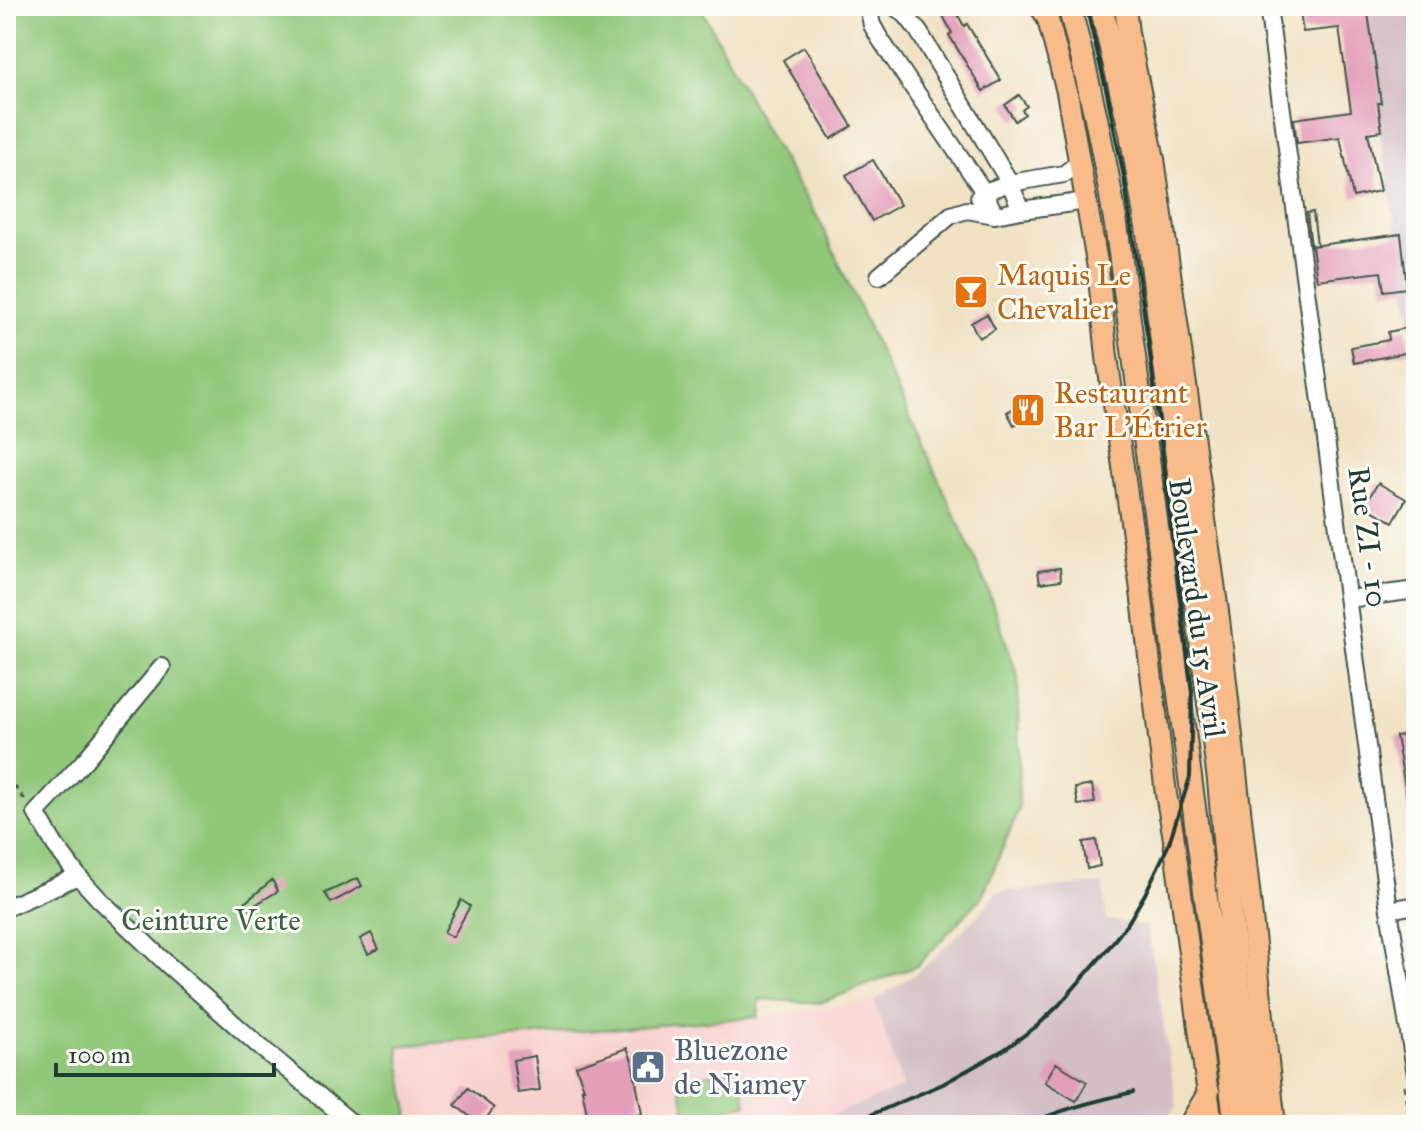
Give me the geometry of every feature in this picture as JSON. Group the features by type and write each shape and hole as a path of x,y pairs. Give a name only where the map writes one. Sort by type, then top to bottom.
{"highway":[{"name":"Boulevard du 15 Avril","path":"1069,6 1086,66 1117,231 1206,880 1236,1125"},
{"name":"Boulevard du 15 Avril","path":"1101,6 1131,133 1148,233 1217,764 1255,1125"}],"main road":[{"name":"Boulevard du 15 Avril","path":"1125,6 1154,159 1219,619 1275,1125"},
{"name":"Boulevard du 15 Avril","path":"1043,9 1067,92 1098,268 1107,357 1212,1125"},
{"path":"1189,1125 1209,1091"}],"street":[{"path":"868,6 872,25 880,39 984,192 995,215"},
{"path":"894,6 906,15 919,32 1010,183 1021,210"},
{"name":"Rue ZI - 10","path":"1268,6 1389,910 1416,1075"},
{"path":"967,210 984,192 1010,183 1064,174 1080,162"},
{"path":"879,276 951,215 967,210 995,215 1087,201"},
{"path":"1348,599 1416,590"},
{"path":"162,667 85,760 36,813 55,845 99,899 167,964 354,1125"},
{"path":"6,908 78,876"},
{"path":"1389,910 1416,905"}],"path":[{"path":"6,776 36,813"}],"shaded area":[{"path":"1359,6 1416,6 1416,331 1413,332"},
{"path":"1103,884 1106,920 1147,926 1177,1106 1164,1125 808,1125 903,1087 874,1001 933,959 984,909 996,892"},
{"name":"Bluezone de Niamey","path":"874,1001 903,1087 808,1125 410,1125 397,1046 758,1017"}],"green space":[{"name":"Ceinture Verte","path":"6,6 700,6 771,140 819,220 987,587 1018,677 1019,809 982,897 917,966 820,1003 760,999 758,1017 398,1046 410,1125 6,1125"},
{"path":"740,1069 746,1105 686,1115 679,1079"}],"building":[{"path":"938,6 953,6 1001,80 983,91 949,35 952,33"},
{"path":"1335,6 1367,6 1381,103 1378,103 1382,131 1368,133 1380,191 1353,197 1340,137 1297,143 1294,119 1351,111 1339,28 1303,32 1300,13 1336,9"},
{"path":"804,47 852,126 831,139 783,60"},
{"path":"1019,95 1027,106 1022,110 1025,114 1015,121 1005,105"},
{"path":"873,160 900,205 872,221 846,175"},
{"path":"1313,212 1317,245 1311,246 1307,213"},
{"path":"1401,234 1407,288 1384,291 1381,272 1317,280 1312,246"},
{"path":"987,314 995,329 979,338 971,323"},
{"path":"1406,328 1410,352 1354,363 1351,347 1389,340 1388,332"},
{"path":"1034,398 1040,411 1014,425 1007,412"},
{"path":"1378,483 1406,499 1393,522 1364,506"},
{"path":"1060,568 1061,580 1040,583 1038,571"},
{"path":"1416,733 1416,814 1410,815 1396,736"},
{"path":"1092,785 1095,803 1078,805 1075,788"},
{"path":"1096,840 1100,866 1087,869 1083,842"},
{"path":"358,878 362,886 331,903 325,893"},
{"path":"272,880 278,891 245,911 241,906"},
{"path":"461,900 470,906 453,937 444,932"},
{"path":"371,933 379,949 368,954 360,939"},
{"path":"627,1048 642,1114 589,1125 584,1089 576,1066"},
{"path":"535,1056 540,1090 518,1093 513,1060"},
{"path":"1056,1063 1087,1082 1076,1101 1045,1082"},
{"path":"468,1088 494,1108 481,1125 455,1105"}],"railway":[{"path":"847,1125 943,1084 1005,1049 1059,1005 1128,923 1145,894 1168,846 1190,777 1192,691 1149,347 1124,177 1086,6"},
{"path":"1026,1125 1065,1110 1133,1092"}],"place":[{"name":"Maquis Le Chevalier","path":"971,292"},
{"name":"Restaurant Bar L’Étrier","path":"1028,410"},
{"name":"Bluezone de Niamey","path":"648,1067"}]}
